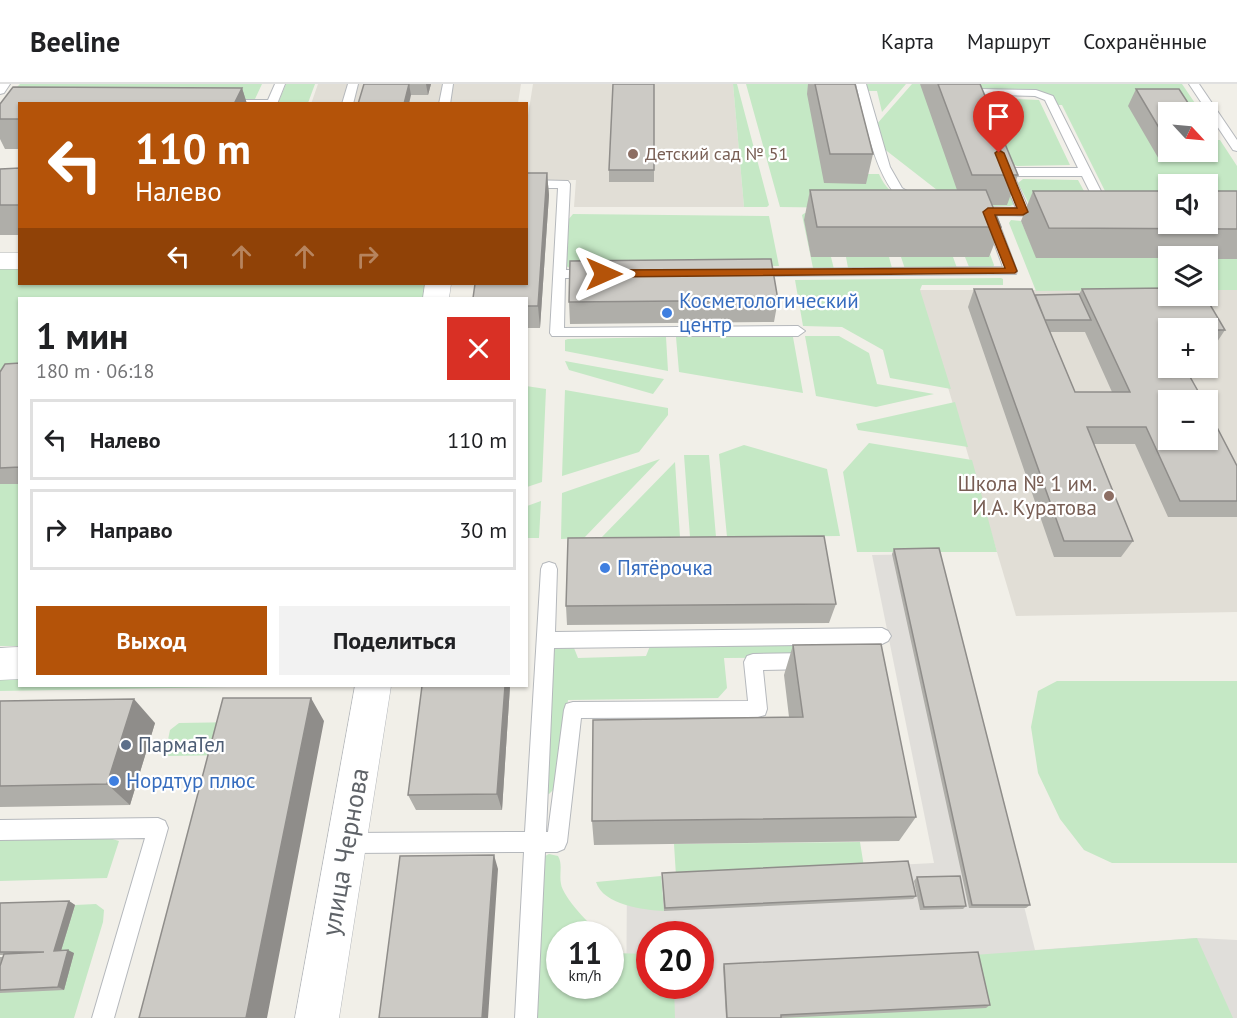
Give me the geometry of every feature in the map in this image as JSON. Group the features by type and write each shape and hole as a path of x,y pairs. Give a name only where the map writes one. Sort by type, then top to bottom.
{"street":[{"path":"0,261 18,261"},
{"name":"улица Чернова","path":"317,1018 373,687"}],"lane":[{"path":"0,91 5,84"},
{"path":"272,102 280,84"},
{"path":"348,102 353,84"},
{"path":"444,102 448,84"},
{"path":"861,84 884,167 897,190 925,204"},
{"path":"1194,84 1237,148"},
{"path":"975,92 1036,93 1047,96 1105,212"},
{"path":"999,153 1023,212"},
{"path":"1007,172 1086,172"},
{"path":"528,184 564,184 557,333 798,331"},
{"path":"966,211 1057,212"},
{"path":"741,273 1011,271 988,212"},
{"path":"559,274 604,274"},
{"path":"526,1018 549,569"},
{"path":"546,640 882,636"},
{"path":"346,843 557,842 573,710 758,709 753,662 831,661"},
{"path":"0,830 158,828 103,1018"}],"shaded area":[{"path":"318,84 521,84 518,102 312,102"},
{"name":"Детский сад № 51","path":"533,84 733,84 744,207 574,207 576,180 528,180 528,115"},
{"name":"Школа № 1 им. И.А. Куратова","path":"919,290 1158,290 1158,306 1218,306 1218,290 1237,290 1237,612 1016,616"},
{"path":"936,554 1035,950 1197,938 1237,940 1237,1018 626,1018 627,879 934,863 872,555"}],"green space":[{"path":"20,84 262,84 255,99 25,98 16,88"},
{"path":"286,84 315,84 308,102 278,102"},
{"path":"733,84 737,84 769,205 767,207 744,207"},
{"path":"746,84 855,84 860,102 847,102 864,174 879,174 895,195 936,209 780,207"},
{"path":"863,84 906,84 882,112 877,91 865,91"},
{"path":"912,84 920,84 1011,192 1015,204 1010,206 962,206 955,204 883,148 876,125"},
{"path":"978,84 1182,84 1194,102 1158,102 1158,110 1129,106 1158,157 1158,162 1218,162 1218,140 1220,140 1237,166 1237,208 1218,208 1218,174 1158,174 1158,207 1110,201 1062,105 1057,105 1052,98 1035,91 984,90"},
{"path":"989,98 1039,100 1070,165 1017,166 1010,163 985,101"},
{"path":"1023,179 1078,180 1091,204 1030,206 1018,183"},
{"path":"805,213 970,213 976,216 994,265 993,268 969,267 965,257 989,257 805,220 811,256 831,257 834,269 813,268 802,215"},
{"path":"573,214 769,216 779,266 574,270 566,266 568,220"},
{"path":"1011,220 1021,221 1037,258 1158,258 1158,290 1036,291 1009,223"},
{"path":"846,257 889,257 892,268 848,268"},
{"path":"901,257 953,257 957,268 905,269"},
{"path":"1218,259 1237,259 1237,290 1218,290"},
{"path":"0,269 18,269 18,285 430,285 427,297 18,297 18,646 0,646"},
{"path":"1001,278 1003,285 922,285 920,290 951,389 890,378 883,350 842,327 803,326 795,280"},
{"path":"805,336 839,336 869,353 877,384 934,394 876,407 816,396"},
{"path":"666,337 668,371 565,351 565,340 568,339"},
{"path":"676,337 793,337 803,393 679,372"},
{"path":"565,361 664,379 653,394 569,370"},
{"path":"528,386 546,389 542,482 528,487"},
{"path":"565,390 668,408 668,415 639,452 562,476"},
{"path":"955,402 968,447 858,430 856,424"},
{"path":"869,443 972,460 997,552 857,552 843,472"},
{"path":"744,445 827,469 840,536 727,537 719,454"},
{"path":"684,455 709,455 716,537 690,537"},
{"path":"660,459 584,538 561,539 562,493"},
{"path":"675,462 680,537 601,538"},
{"path":"541,501 539,538 528,538 528,506"},
{"path":"845,642 847,657 724,658 727,688 718,698 568,700 556,787 549,794 545,792 551,652 555,648 574,648 578,658 646,656 650,646"},
{"path":"0,673 18,673 18,687 234,687 0,691"},
{"path":"1057,681 1237,681 1237,863 1112,863 1084,850 1060,819 1038,773 1031,727 1038,691"},
{"path":"240,722 232,755 169,756 165,754 170,730 179,723"},
{"path":"109,838 119,841 107,878 0,881 0,840"},
{"path":"860,842 864,867 676,876 674,844"},
{"path":"549,854 558,856 563,890 587,921 546,921 546,999 624,999 624,953 636,954 636,999 674,999 675,1018 535,1018 545,856"},
{"path":"661,876 664,911 625,905 615,901 600,890 596,882"},
{"path":"96,904 104,910 103,922 74,1018 0,1018 0,982 60,953 75,905"},
{"path":"1197,938 1233,1018 782,1018 974,955"}],"building":[{"path":"364,84 409,84 404,102 359,102"},
{"path":"613,84 654,84 654,170 609,170"},
{"path":"815,84 855,84 873,154 830,154"},
{"path":"938,84 980,84 1018,175 972,175"},
{"path":"13,87 242,88 235,102 18,102 18,119 0,119 0,104"},
{"path":"1136,89 1179,89 1187,102 1158,102 1158,126"},
{"path":"18,168 18,205 0,205 0,169"},
{"path":"528,173 547,173 538,306 528,306 528,297 473,297 475,285 528,285"},
{"path":"810,190 986,190 1001,227 817,227"},
{"path":"1033,191 1158,191 1158,229 1049,228"},
{"path":"1218,191 1237,191 1237,229 1218,229"},
{"path":"771,259 778,300 569,302 570,261"},
{"path":"1158,288 1158,306 1211,306 1218,318 1158,318 1158,378 1191,378 1197,390 1158,390 1158,450 1218,450 1218,429 1237,466 1237,501 1180,501 1146,427 1087,427 1133,541 1064,541 974,289 1032,289 1075,392 1130,392 1082,289"},
{"path":"1079,294 1091,320 1045,320 1035,295"},
{"path":"1218,318 1225,330 1218,330"},
{"path":"18,363 18,467 0,468 0,372 5,364"},
{"path":"824,536 836,604 566,606 568,538"},
{"path":"939,548 1030,905 972,905 894,549"},
{"path":"881,644 916,817 592,821 593,720 803,717 793,645"},
{"path":"422,687 505,687 497,794 408,795"},
{"path":"223,698 311,698 246,1018 139,1018"},
{"path":"134,699 107,784 0,786 0,701"},
{"path":"494,855 482,1018 379,1018 400,856"},
{"path":"908,861 916,896 665,908 662,873"},
{"path":"960,876 966,906 924,907 917,877"},
{"path":"69,901 54,951 68,950 58,987 0,990 0,966 4,954 44,952 0,952 0,903"},
{"path":"978,952 990,1005 781,1015 781,1018 727,1018 724,964"}],"place":[{"name":"Детский сад № 51","path":"633,154"},
{"name":"Косметологический центр","path":"667,313"},
{"name":"Школа № 1 им. И.А. Куратова","path":"1109,496"},
{"name":"Пятёрочка","path":"605,568"},
{"name":"ПармаТел","path":"126,745"},
{"name":"Нордтур плюс","path":"114,781"}],"route":[{"path":"604,274 1011,271 988,212 1023,212 999,153"}]}
